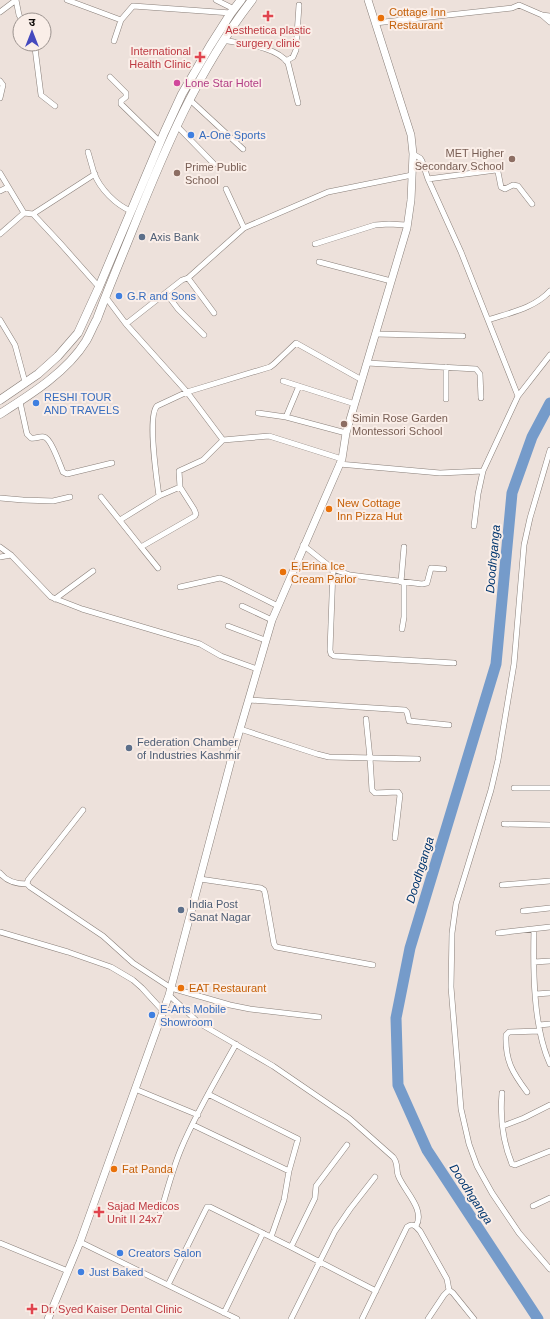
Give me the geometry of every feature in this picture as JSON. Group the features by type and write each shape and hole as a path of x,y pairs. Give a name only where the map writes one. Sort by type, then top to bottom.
{"main road":[{"path":"0,400 38,374 58,356 78,333 182,94 210,46 232,11 241,0"},
{"path":"0,414 30,396 71,360 86,341 97,319 152,180 189,99 223,40 252,0"},
{"path":"48,1319 80,1242 164,1012 265,640 303,545 326,497 340,461 346,433 406,225 411,200 413,154 411,135 368,0"}],"street":[{"path":"0,12 16,0 19,12"},
{"path":"67,0 121,20"},
{"path":"216,0 232,11"},
{"path":"514,0 519,5 550,16"},
{"path":"286,61 293,57 296,50 299,5"},
{"path":"375,23 512,8 519,5"},
{"path":"114,41 121,20 129,9 135,6 232,11"},
{"path":"542,14 550,22"},
{"path":"223,40 261,47 285,58 290,70 298,103"},
{"path":"35,52 41,95 55,106"},
{"path":"110,78 126,93 126,97 121,101 121,104 160,142"},
{"path":"0,81 3,84 0,98"},
{"path":"189,99 243,149"},
{"path":"177,126 214,164"},
{"path":"88,152 95,174 106,192 115,201 131,211"},
{"path":"413,154 420,158 461,252 518,396"},
{"path":"428,179 496,170 498,172 501,187 505,189 513,185 518,186 532,204"},
{"path":"0,173 24,213"},
{"path":"0,234 24,213 33,214 95,174"},
{"path":"126,324 182,280 188,278 244,228 328,192 412,175"},
{"path":"0,191 8,187"},
{"path":"226,189 244,228"},
{"path":"33,214 60,242 99,287"},
{"path":"315,244 375,225 406,225"},
{"path":"319,262 391,281"},
{"path":"188,278 214,313"},
{"path":"488,320 525,308 545,296 550,291"},
{"path":"166,293 178,309 204,335"},
{"path":"105,296 126,324 187,392 223,440"},
{"path":"0,320 15,345 25,382"},
{"path":"375,334 463,336"},
{"path":"159,496 154,460 153,418 154,409 161,404 187,392 270,367 296,343 362,380"},
{"path":"474,526 478,494 483,471 518,396 550,354"},
{"path":"367,363 470,368 478,370 480,374 481,398"},
{"path":"446,367 446,399"},
{"path":"283,381 355,404"},
{"path":"286,417 299,386"},
{"path":"20,402 27,434 31,438 44,436 48,439 63,472 67,474 112,463"},
{"path":"258,413 286,417 346,433"},
{"path":"141,546 192,518 196,514 180,487 179,471 203,460 223,440 269,436 340,461 440,473 483,471"},
{"path":"550,450 530,518 524,545 514,664 498,760 491,790 456,904 452,933 451,979 461,1109 469,1144 477,1166 492,1193 519,1233 550,1269"},
{"path":"120,520 159,496 180,487"},
{"path":"0,498 4,497 23,500 53,501 70,497"},
{"path":"101,497 158,568"},
{"path":"303,545 333,569 350,575 402,583 424,584 427,583 431,568 444,569"},
{"path":"0,547 11,555 45,592 55,599 82,609 194,642 221,656 257,669"},
{"path":"402,629 404,617 402,583 404,547"},
{"path":"0,557 11,555"},
{"path":"333,569 331,654 334,656 454,663"},
{"path":"55,599 93,571"},
{"path":"180,587 220,578 278,606"},
{"path":"242,606 272,620"},
{"path":"228,626 265,640"},
{"path":"248,700 405,710 409,721 449,725"},
{"path":"366,719 373,792 398,792 400,795 395,838"},
{"path":"240,729 329,757 418,759"},
{"path":"514,788 550,788"},
{"path":"27,884 28,880 83,810"},
{"path":"504,824 550,825"},
{"path":"0,873 8,880 16,883 27,884 103,936 170,991 199,1023 273,1066 349,1118 396,1159 398,1176 410,1194 419,1213 416,1226"},
{"path":"200,879 261,888 264,890 266,893 274,944 276,947 373,965"},
{"path":"502,885 550,881"},
{"path":"522,911 550,908"},
{"path":"498,933 550,927"},
{"path":"534,929 534,962 539,1025 544,1048 550,1064"},
{"path":"0,932 112,967 133,980 164,1012"},
{"path":"534,962 550,961"},
{"path":"170,991 250,1009 318,1017"},
{"path":"536,994 550,993"},
{"path":"539,1025 550,1024"},
{"path":"527,1092 511,1070 506,1035 510,1032 540,1031"},
{"path":"158,1222 182,1148 208,1094 236,1044"},
{"path":"135,1089 198,1115"},
{"path":"502,1093 501,1102 506,1148 513,1165 550,1150"},
{"path":"208,1094 298,1138 289,1171 284,1200 271,1237"},
{"path":"503,1126 524,1118 550,1105"},
{"path":"193,1125 289,1171"},
{"path":"290,1247 315,1198 316,1186 347,1145"},
{"path":"291,1319 338,1226 375,1177"},
{"path":"533,1206 550,1198"},
{"path":"168,1285 205,1208 210,1207 376,1291"},
{"path":"362,1319 407,1227 413,1224 420,1231 447,1279 449,1290"},
{"path":"224,1313 263,1233"},
{"path":"80,1242 237,1319"},
{"path":"0,1243 68,1270"},
{"path":"428,1319 449,1290"},
{"path":"449,1290 454,1292 474,1319"}],"waterway":[{"name":"Doodhganga","path":"538,1319 427,1150 398,1085 396,1018 410,948 496,664 512,493 532,437 550,403"}],"place":[{"name":"Aesthetica plastic surgery clinic","path":"268,16"},
{"name":"Cottage Inn Restaurant","path":"381,18"},
{"name":"International Health Clinic","path":"200,57"},
{"name":"Lone Star Hotel","path":"177,83"},
{"name":"A-One Sports","path":"191,135"},
{"name":"MET Higher Secondary School","path":"512,159"},
{"name":"Prime Public School","path":"177,173"},
{"name":"Axis Bank","path":"142,237"},
{"name":"G.R and Sons","path":"119,296"},
{"name":"RESHI TOUR AND TRAVELS","path":"36,403"},
{"name":"Simin Rose Garden Montessori School","path":"344,424"},
{"name":"New Cottage Inn Pizza Hut","path":"329,509"},
{"name":"E,Erina Ice Cream Parlor","path":"283,572"},
{"name":"Federation Chamber of Industries Kashmir","path":"129,748"},
{"name":"India Post Sanat Nagar","path":"181,910"},
{"name":"EAT Restaurant","path":"181,988"},
{"name":"E-Arts Mobile Showroom","path":"152,1015"},
{"name":"Fat Panda","path":"114,1169"},
{"name":"Sajad Medicos Unit II 24x7","path":"99,1212"},
{"name":"Creators Salon","path":"120,1253"},
{"name":"Just Baked","path":"81,1272"},
{"name":"Dr. Syed Kaiser Dental Clinic","path":"32,1309"}]}
